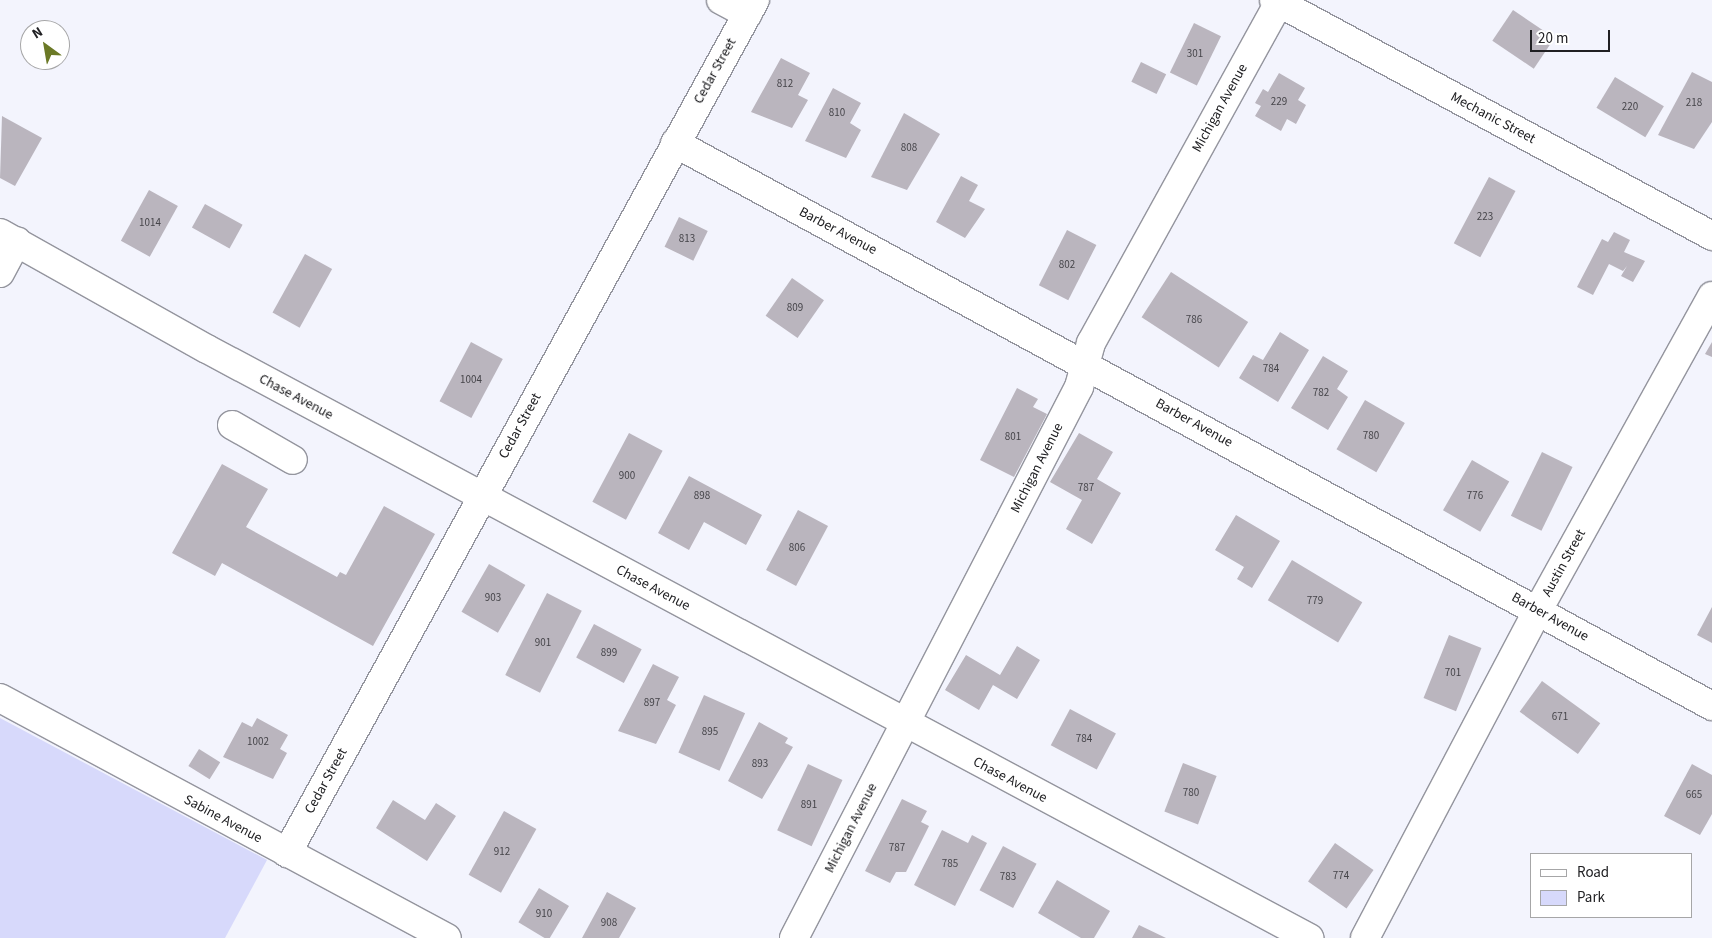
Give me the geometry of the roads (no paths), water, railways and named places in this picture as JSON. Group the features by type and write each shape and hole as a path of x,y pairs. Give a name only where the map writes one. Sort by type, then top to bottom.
{"street":[{"path":"721,0 751,7"},
{"name":"Mechanic Street","path":"1277,1 1712,236"},
{"name":"Michigan Avenue","path":"794,938 1079,387 1091,343 1277,1"},
{"name":"Cedar Street","path":"287,853 674,143 751,7"},
{"name":"Barber Avenue","path":"674,143 1086,364 1712,706"},
{"path":"0,273 8,237"},
{"name":"Chase Avenue","path":"8,237 482,497 904,724 1309,938"},
{"name":"Austin Street","path":"1365,938 1538,610 1712,296"},
{"path":"232,425 293,460"},
{"name":"Sabine Avenue","path":"0,698 447,938"}]}
